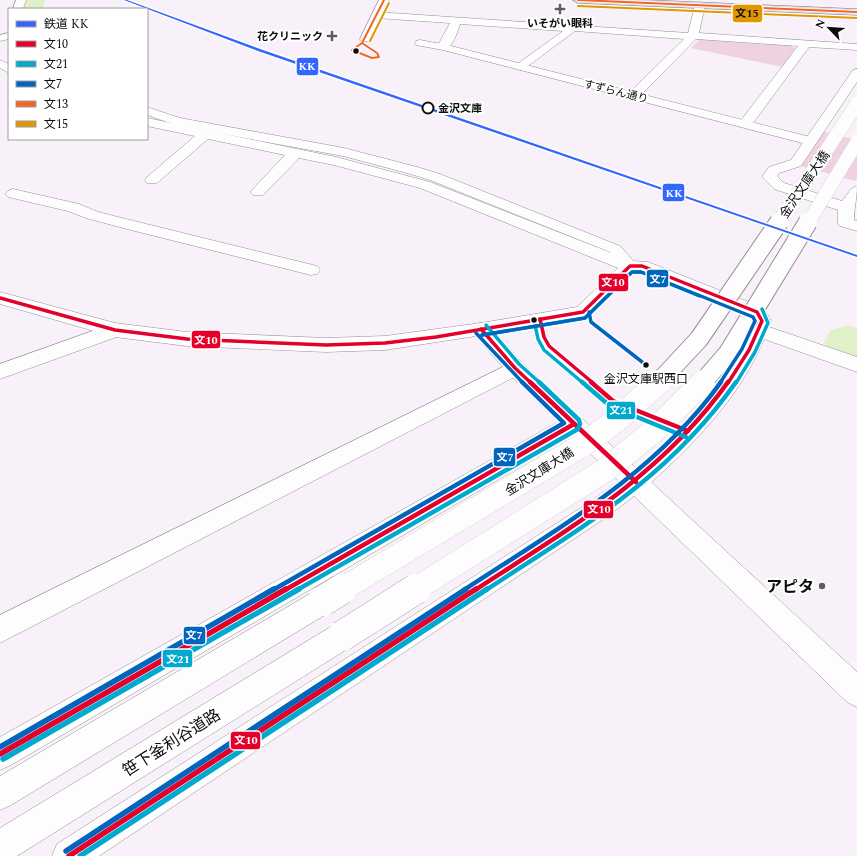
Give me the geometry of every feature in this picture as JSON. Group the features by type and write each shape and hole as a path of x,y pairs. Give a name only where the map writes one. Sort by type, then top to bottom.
{"highway":[{"path":"578,0 674,2 700,5 844,12"}],"street":[{"path":"365,38 384,0"},
{"path":"634,95 693,36 700,5"},
{"path":"844,12 857,13"},
{"path":"376,15 857,47"},
{"path":"443,47 446,44 457,20"},
{"path":"520,67 572,29"},
{"name":"すずらん通り","path":"420,43 443,47 746,123 810,141"},
{"path":"746,123 806,44"},
{"path":"846,207 779,186 769,177 774,170 796,163 857,73"},
{"name":"金沢文庫大橋","path":"0,794 581,446 617,420 650,392 685,355 718,313 857,104"},
{"path":"148,111 160,117 180,122 344,152 435,177 615,249 630,266"},
{"path":"69,856 599,509 636,482 657,464 717,398 740,364 759,330 762,321 758,312 642,266 630,266 425,185 396,176 296,152 204,135 148,122"},
{"path":"152,180 204,135"},
{"name":"金沢文庫大橋","path":"342,636 607,469 644,440 677,410 706,380 728,353 857,142"},
{"path":"258,192 296,152"},
{"path":"857,191 846,207 846,223 857,226"},
{"path":"13,194 73,206 92,215 311,270"},
{"path":"0,298 115,330 187,339 326,346 385,343 583,312 630,266"},
{"path":"481,329 515,368 857,692"},
{"path":"0,372 115,330"},
{"path":"759,330 857,365"},
{"path":"0,629 515,368"},
{"path":"0,754 574,424"},
{"name":"笹下釜利谷道路","path":"0,847 342,636"}],"shaded area":[{"path":"700,39 790,45 796,49 782,67 691,48"},
{"path":"822,131 857,140 857,178 855,181 797,165"}],"waterway":[{"path":"30,8 33,0"},
{"path":"848,342 857,345"}],"rail line":[{"name":"KK","path":"125,0 146,8"},
{"name":"KK","path":"148,9 259,50 857,256"}],"transit line":[{"name":"文13","path":"362,43 384,0"},
{"name":"文13","path":"578,0 857,12"},
{"name":"文15","path":"370,41 389,3"},
{"name":"文15","path":"578,6 857,18"},
{"name":"文13","path":"362,43 377,53 379,57 372,58 352,50 362,43"},
{"name":"文10","path":"0,298 115,330 187,339 326,345 385,343 436,337 583,312 630,266 642,266 757,312 762,321 749,350 733,377 714,402 672,449 624,490 599,509 69,856"},
{"name":"文21","path":"482,335 585,318 632,272 641,272 699,296"},
{"name":"文7","path":"66,851 596,504 621,486 644,467 689,424 726,375 742,349 755,321 753,317 641,272 632,272 585,318 482,335"},
{"name":"文21","path":"80,856 602,514 653,475 699,430 720,405 738,379 755,352 768,323 762,309"},
{"name":"文7","path":"589,312 591,322 646,365"},
{"name":"文10","path":"540,319 544,337 549,346 613,401 688,431"},
{"name":"文21","path":"534,320 538,339 544,350 610,406 686,437"},
{"name":"文21","path":"3,759 578,429 580,424 579,420 519,364 486,325"},
{"name":"文10","path":"481,329 515,368 636,482"},
{"name":"文7","path":"0,747 564,423 511,372 476,333"},
{"name":"文10","path":"0,754 574,424"}],"place":[{"name":"いそがい眼科","path":"560,9"},
{"name":"花クリニック","path":"332,36"},
{"name":"金沢文庫","path":"428,108"},
{"name":"金沢文庫駅西口","path":"646,365"},
{"name":"アピタ","path":"822,586"}]}
